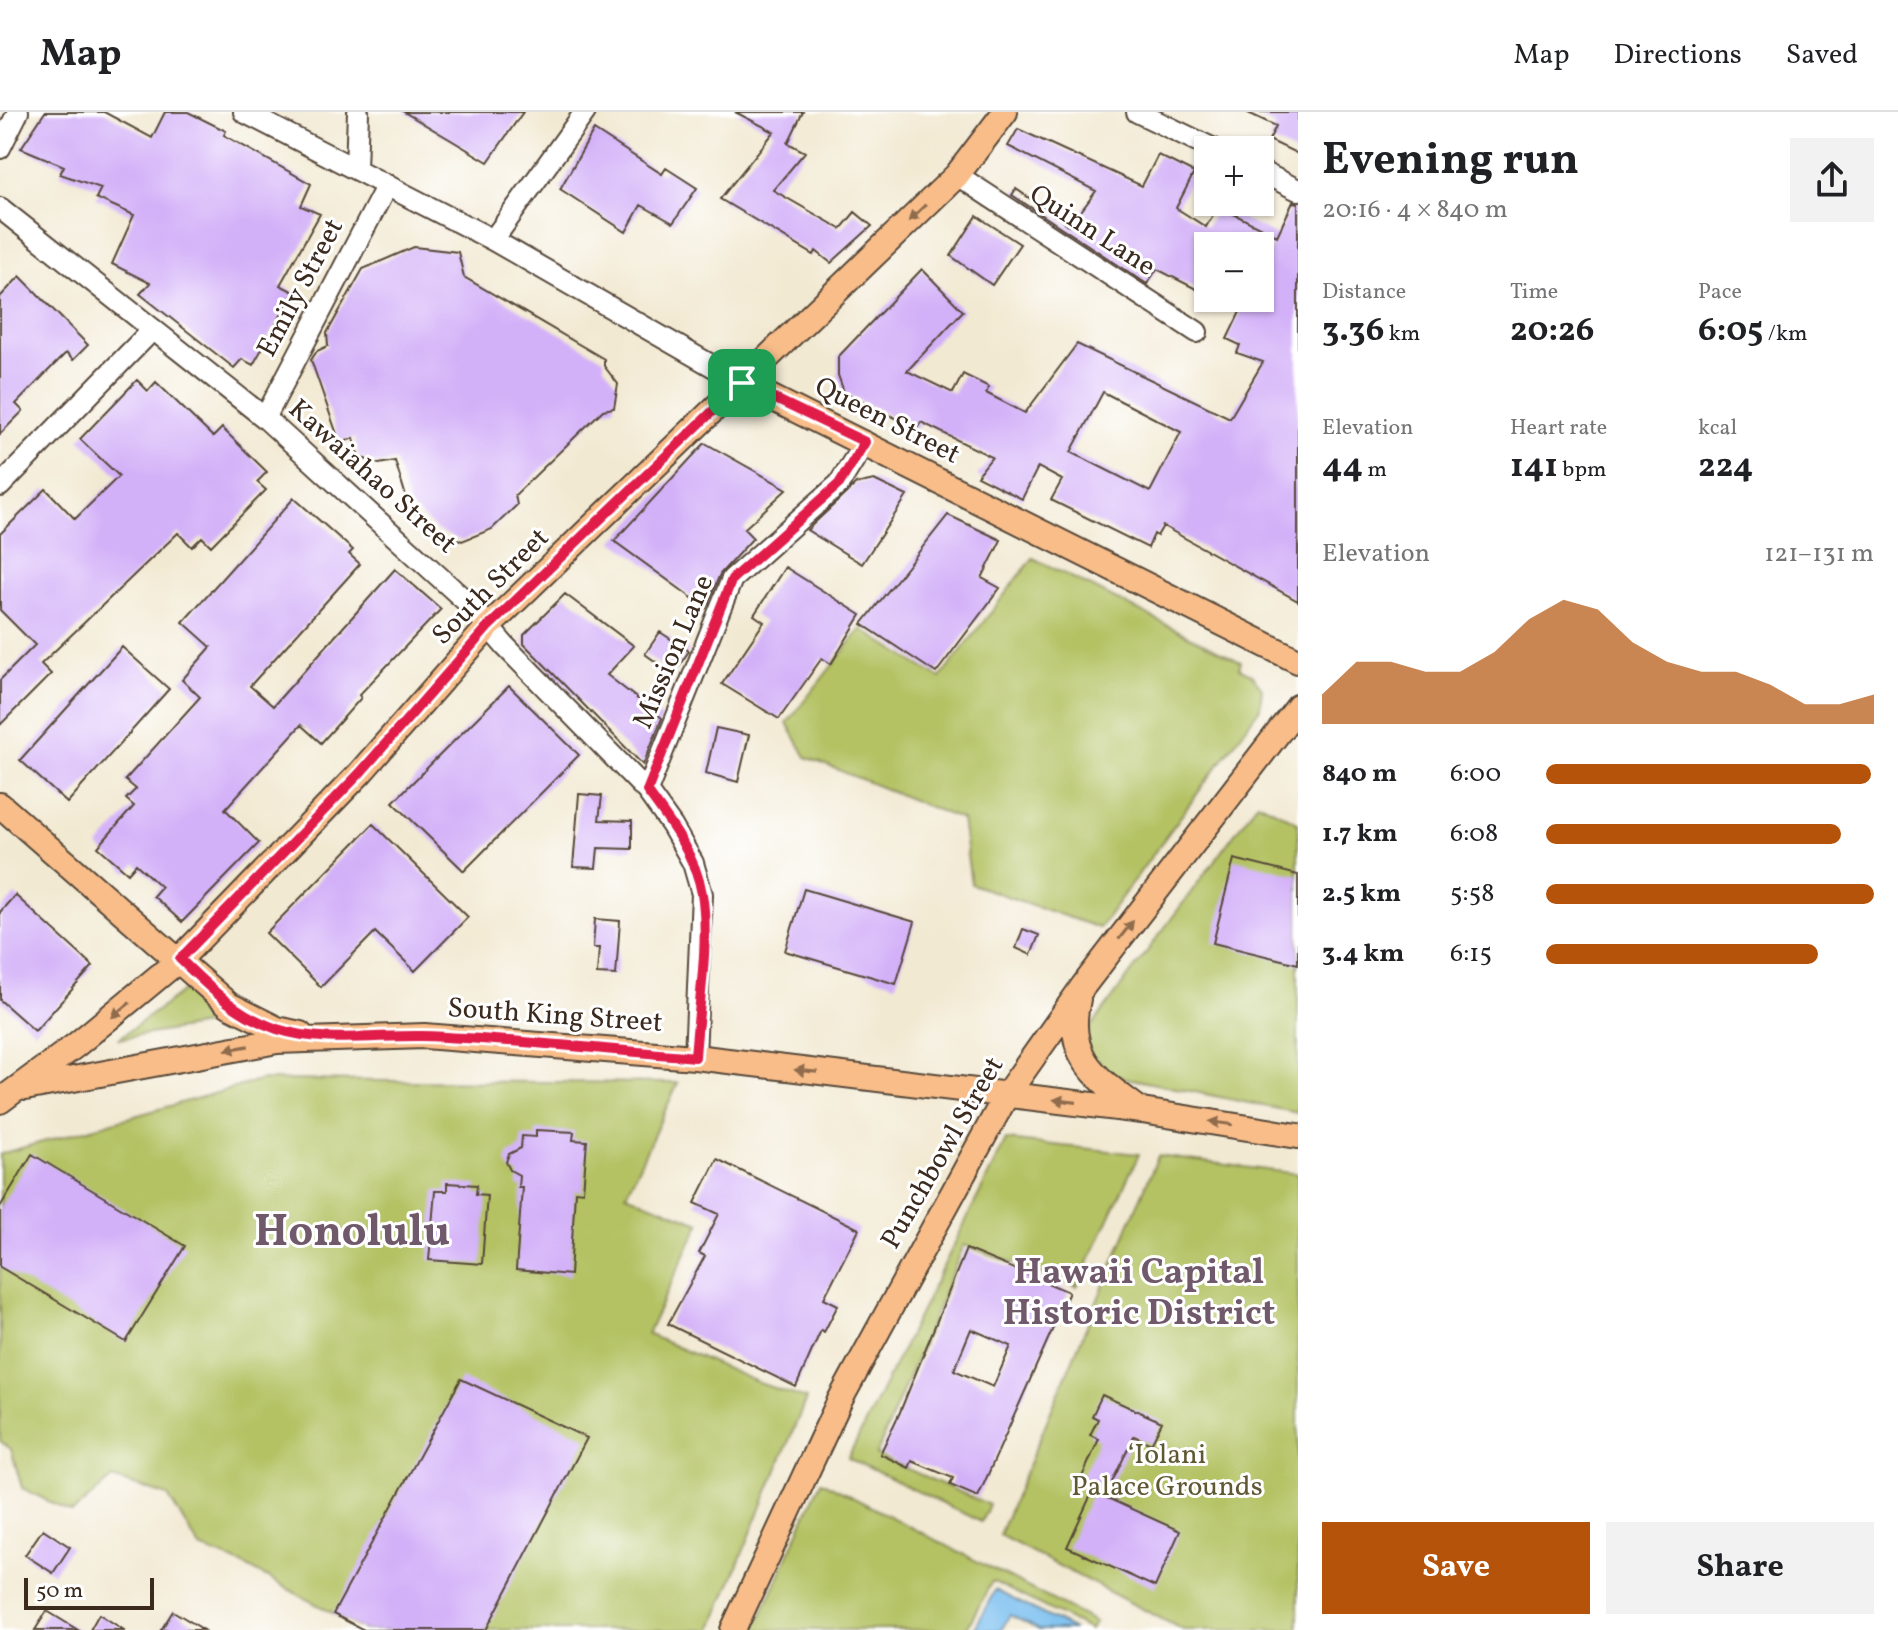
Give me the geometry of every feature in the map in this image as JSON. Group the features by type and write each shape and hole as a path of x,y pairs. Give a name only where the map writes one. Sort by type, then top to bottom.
{"main road":[{"name":"South Street","path":"3,1097 76,1045 180,959 360,773 488,627 957,175 1005,112"},
{"name":"Queen Street","path":"742,383 1298,661"},
{"name":"Punchbowl Street","path":"733,1630 840,1400 1007,1094 1079,992 1298,707"},
{"path":"0,805 180,959 213,993 251,1017 293,1033 342,1037"},
{"path":"1079,992 1072,1023 1082,1058 1104,1083 1142,1111"},
{"name":"South King Street","path":"3,1097 36,1084 277,1041 424,1036 695,1057 1142,1111 1298,1136"}],"street":[{"path":"0,148 18,112"},
{"name":"Queen Street","path":"244,112 493,240 742,383"},
{"path":"356,168 358,112"},
{"path":"493,240 585,112"},
{"path":"1137,112 1194,139"},
{"name":"Quinn Lane","path":"957,175 1197,332"},
{"path":"1274,178 1298,190"},
{"name":"Emily Street","path":"265,418 387,185"},
{"name":"Kawaiahao Street","path":"0,208 265,418 469,604 647,791 679,838 702,894 695,1057"},
{"path":"0,486 153,329"},
{"name":"Mission Lane","path":"647,791 732,579 839,484 865,442"}],"green space":[{"path":"1033,558 1241,662 1239,668 1251,674 1262,688 1260,708 1099,928 971,884 962,820 806,757 787,723 861,629 940,678"},
{"path":"1258,802 1298,822 1298,1113 1102,1073 1088,1055 1088,1031"},
{"path":"189,987 231,1018 230,1021 118,1039"},
{"path":"262,1080 678,1083 626,1194 700,1223 647,1334 759,1383 806,1399 711,1630 364,1630 242,1564 200,1548 168,1496 113,1478 72,1513 22,1488 11,1449 0,1441 0,1154"},
{"path":"1006,1140 1139,1154 1077,1287 964,1245 876,1455 989,1505 981,1522 848,1458"},
{"name":"ʻIolani Palace Grounds","path":"1158,1156 1298,1174 1298,1630 1183,1630 999,1535"},
{"path":"821,1481 1095,1622 1090,1630 992,1581 966,1630 755,1630"}],"water":[{"path":"995,1590 1074,1630 1039,1630 1010,1615 1001,1630 974,1630"}],"building":[{"path":"45,112 104,112 152,138 165,112 188,112 226,131 224,135 311,184 301,206 320,214 280,285 294,292 253,365 242,359 234,368 140,294 150,283 112,264 134,215 96,198 101,188 60,174 64,166 21,148"},
{"path":"404,112 523,112 488,162"},
{"path":"735,112 803,112 788,143 805,152 773,190 841,229 855,212 872,226 831,263 816,251 814,255 720,199 774,132"},
{"path":"1246,112 1298,112 1298,154 1274,142 1274,136 1271,136 1276,126"},
{"path":"1018,129 1142,186 1158,155 1194,173 1176,208 1206,227 1212,216 1238,216 1269,232 1194,232 1194,288 1157,269 1147,284 1012,195 1016,189 1070,226 1096,191 1008,146"},
{"path":"594,130 662,174 666,168 697,188 673,223 641,205 626,232 560,189"},
{"path":"1293,202 1298,203 1298,601 1163,526 1157,536 1154,534 1148,548 1051,500 1062,480 1038,467 1022,499 977,476 992,457 921,422 917,429 844,392 838,375 838,357 922,269 963,311 907,371 953,393 963,374 989,387 986,393 1025,413 1077,344 1230,418 1263,362 1237,353 1240,345 1227,339 1240,312 1274,312 1274,234 1277,236","holes":["1103,392 1181,432 1150,492 1071,452"]},
{"path":"977,216 1020,244 992,285 951,256"},
{"path":"414,247 458,252 464,277 604,359 604,366 618,384 614,408 603,410 515,495 517,505 492,529 462,541 438,531 409,506 395,461 379,464 359,457 354,438 340,443 311,360 317,351 328,346 327,333 363,269"},
{"path":"20,276 88,345 73,360 66,353 47,372 16,404 23,411 0,434 0,297"},
{"path":"137,380 148,391 156,382 213,437 222,428 267,472 257,482 266,490 211,546 202,537 192,547 178,533 41,664 51,674 0,725 0,680 35,645 0,610 0,534 46,489 75,519 119,476 80,439"},
{"path":"705,443 787,489 744,529 753,538 720,574 706,608 614,541"},
{"path":"874,480 907,496 862,564 807,530 856,484"},
{"path":"294,498 353,550 349,554 360,564 250,686 273,706 395,569 441,609 359,695 361,698 321,743 301,725 225,809 259,843 182,922 153,896 161,887 136,864 128,873 98,847 134,806 126,799 136,789 125,780 200,697 182,680 211,647 183,622"},
{"path":"948,515 1001,540 982,578 1000,588 936,673 862,624"},
{"path":"785,567 861,615 831,664 822,658 779,719 722,684 764,622 754,615"},
{"path":"565,594 634,646 607,675 662,718 643,765 524,644 524,635"},
{"path":"660,632 689,651 673,674 645,654"},
{"path":"122,647 169,689 67,803 20,760"},
{"path":"509,686 579,755 464,871 393,802"},
{"path":"716,728 749,735 738,782 706,773"},
{"path":"579,794 602,796 599,820 632,821 632,849 598,848 596,868 573,867"},
{"path":"373,824 468,917 415,971 375,932 321,987 266,933"},
{"path":"1234,859 1298,875 1298,964 1213,943"},
{"path":"804,889 915,922 896,984 785,951"},
{"path":"15,895 93,966 35,1031 0,1000 0,912"},
{"path":"595,919 620,921 616,975 597,974 599,948 593,948"},
{"path":"1023,929 1039,935 1031,955 1016,948"},
{"path":"536,1130 574,1132 573,1140 587,1141 583,1192 575,1191 570,1275 516,1270 522,1187 518,1187 519,1175 510,1170 506,1162 509,1154 521,1148 522,1136 536,1137"},
{"path":"32,1154 185,1246 126,1342 0,1267 0,1207"},
{"path":"717,1159 859,1229 824,1298 838,1305 824,1332 821,1330 796,1387 668,1324 705,1256 699,1253 719,1214 695,1203"},
{"path":"447,1183 477,1185 476,1194 487,1195 482,1264 429,1260 435,1191 447,1191"},
{"path":"966,1249 1069,1292 978,1497 950,1485 953,1478 912,1461 909,1468 880,1454","holes":["971,1329 1011,1346 993,1387 954,1370"]},
{"path":"461,1379 587,1438 486,1630 364,1630 333,1614"},
{"path":"1102,1395 1162,1422 1151,1444 1134,1436 1105,1497 1180,1531 1155,1587 1067,1547 1095,1486 1081,1479 1099,1439 1090,1435 1098,1419 1092,1416"},
{"path":"43,1529 70,1547 53,1573 25,1555"},
{"path":"47,1611 78,1630 35,1630"},
{"path":"173,1611 204,1630 161,1630"},
{"path":"99,1614 124,1630 90,1630"}],"district":[{"name":"Honolulu","path":"352,1233"},
{"name":"Hawaii Capital Historic District","path":"1139,1294"}],"route":[{"path":"742,383 865,442 839,484 732,579 647,791 693,863 702,894 704,922 695,1057 424,1036 342,1037 293,1033 242,1013 213,993 180,959 360,773 488,627 742,383"}]}
